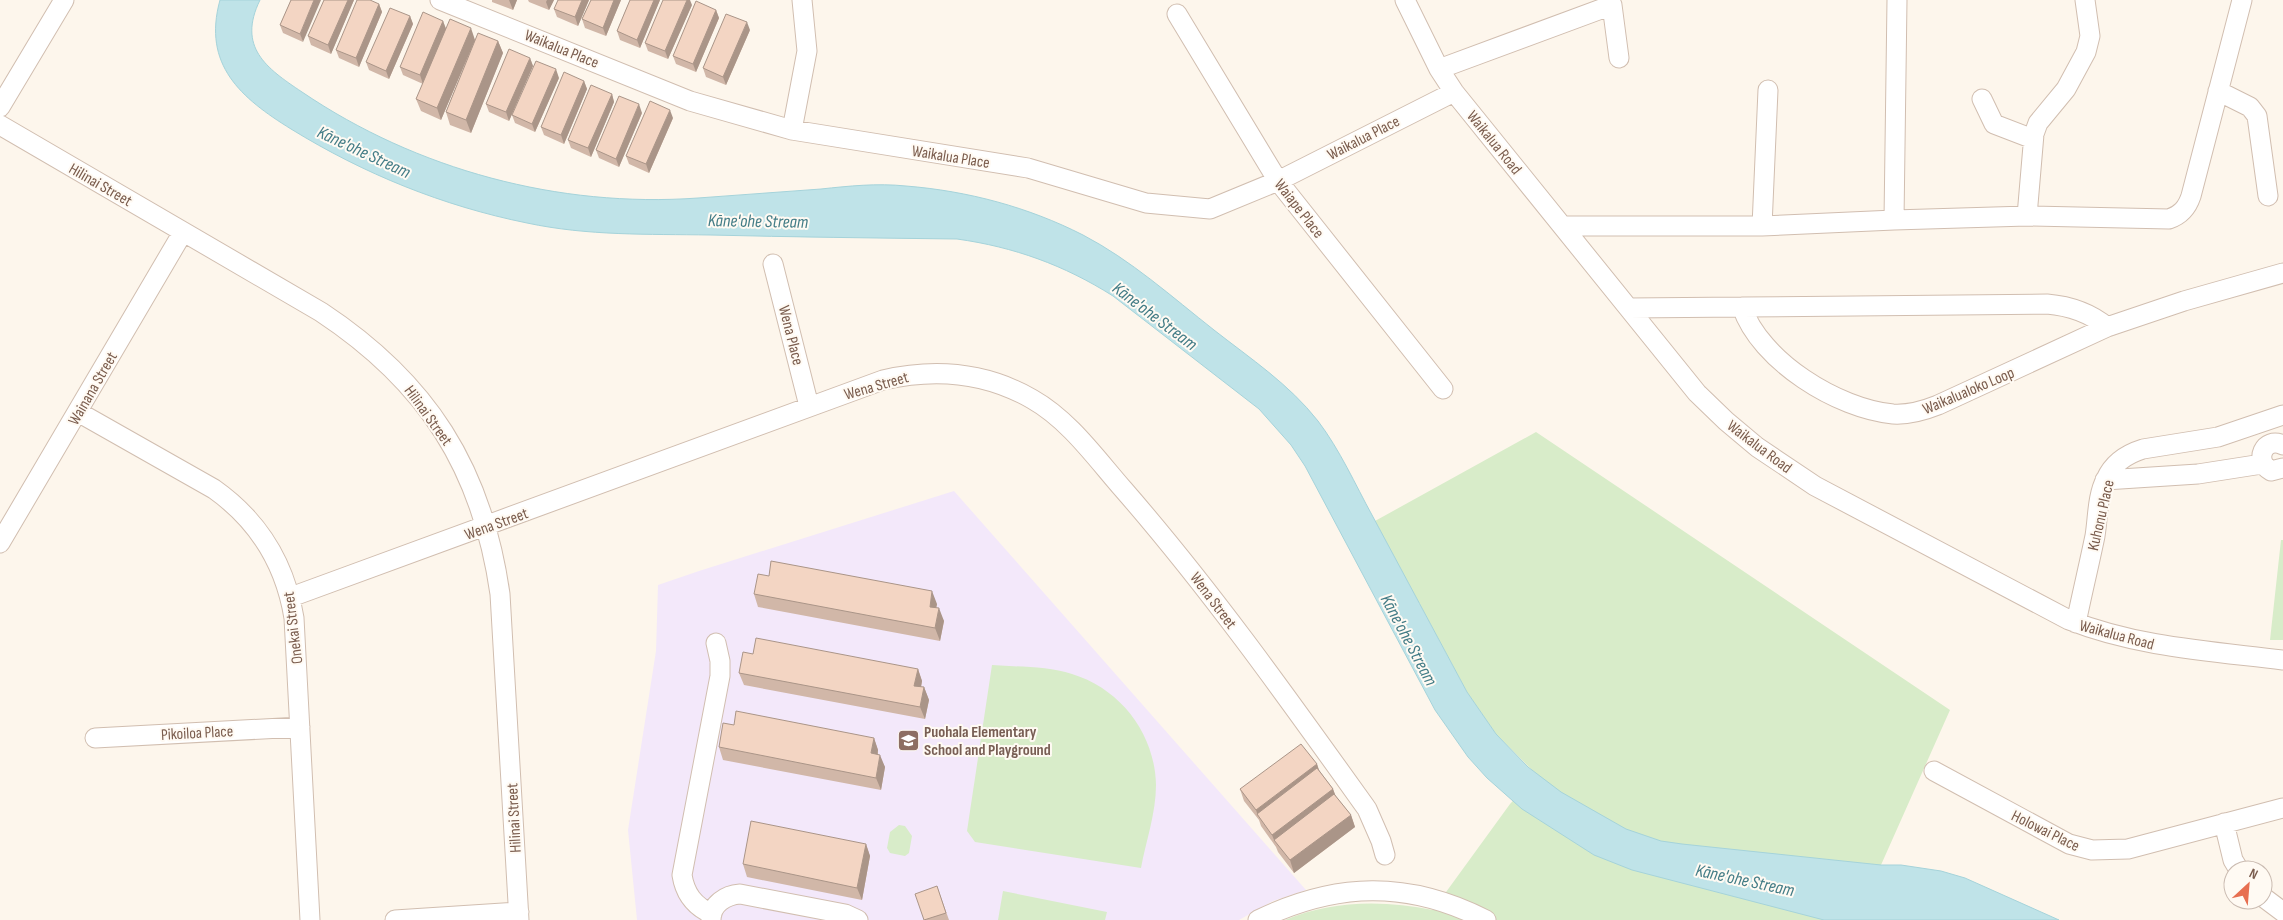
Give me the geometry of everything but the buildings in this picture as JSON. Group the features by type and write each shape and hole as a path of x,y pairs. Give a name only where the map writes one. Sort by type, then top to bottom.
{"street":[{"path":"0,107 64,0"},
{"name":"Waikalua Place","path":"440,0 690,101 792,130 1028,168 1146,203 1210,209 1278,181 1454,92"},
{"path":"792,130 807,51 802,0"},
{"name":"Waikalua Road","path":"1405,0 1439,69 1454,92 1697,393 1732,426 1785,467 1845,503 2076,623 2114,636 2145,643 2283,660"},
{"path":"1894,220 1897,0"},
{"path":"2027,216 2034,139 2038,123 2066,89 2086,52 2090,36 2085,0"},
{"path":"1563,226 1762,226 2027,216 2169,219 2177,216 2184,210 2191,196 2242,0"},
{"path":"1439,69 1612,5 1619,58"},
{"name":"Waiape Place","path":"1177,14 1278,181 1443,389"},
{"path":"1762,226 1768,90"},
{"path":"2218,92 2250,107 2257,116 2268,196"},
{"path":"1982,99 1994,124 2034,139"},
{"name":"Hilinai Street","path":"0,125 321,312 353,333 394,369 424,404 451,443 466,471 487,526 500,594 519,916"},
{"name":"Wainana Street","path":"0,543 183,232"},
{"name":"Wena Place","path":"773,264 809,406"},
{"name":"Waikalualoko Loop","path":"1742,307 1748,322 1761,342 1795,372 1847,402 1880,412 1895,414 1917,412 1938,405 2107,326 2184,301 2283,273"},
{"path":"1629,308 2047,304 2073,308 2086,313 2107,326"},
{"name":"Wena Street","path":"291,597 883,380 922,373 942,372 981,378 1017,391 1050,411 1078,437 1169,542 1236,628 1367,809 1381,840 1385,855"},
{"name":"Onekai Street","path":"78,412 214,489 242,512 266,540 276,558 291,597 294,618 310,920"},
{"name":"Kuhonu Place","path":"2076,623 2105,480 2117,463 2134,452 2218,437 2283,415"},
{"path":"2262,464 2261,453 2264,448 2273,442 2283,445"},
{"path":"2105,480 2198,474 2262,464 2271,471 2283,468"},
{"path":"716,643 720,660 720,676 682,875 683,883 690,898 711,917 718,903 724,898 740,894 845,914 858,920"},
{"name":"Pikoiloa Place","path":"94,738 300,726"},
{"name":"Holowai Place","path":"1934,771 2069,844 2092,850 2128,849 2283,808"},
{"path":"2224,824 2233,860"},
{"path":"1258,920 1299,903 1322,896 1363,890 1399,891 1438,899 1486,920"},
{"path":"395,920 519,916"}],"shaded area":[{"name":"Puohala Elementary School and Playground","path":"954,491 1306,890 1273,901 1239,920 637,920 628,830 656,651 658,585"}],"green space":[{"path":"1536,432 1950,710 1881,865 1874,920 1285,920 1303,913 1340,905 1377,903 1433,910 1510,804 1537,775 1496,734 1467,692 1375,521"},
{"path":"2281,540 2283,540 2283,640 2270,640"},
{"path":"992,665 1043,668 1072,674 1090,681 1106,691 1120,702 1132,716 1142,731 1149,748 1154,766 1156,785 1153,816 1141,868 975,842 967,831"},
{"path":"899,825 905,826 912,836 909,853 905,856 890,853 887,848 890,832"},
{"path":"1003,891 1107,912 1105,920 998,920"}],"water":[{"name":"Kāne'ohe Stream","path":"220,0 260,0 254,16 252,31 259,55 277,74 302,92 346,119 393,143 441,162 491,178 542,189 594,197 646,200 698,198 863,185 929,188 997,202 1041,216 1083,235 1118,256 1151,280 1269,372 1307,408 1326,432 1340,455 1467,692 1496,734 1528,767 1561,792 1626,829 1661,841 1881,865 1901,865 1941,871 1965,878 2059,920 1824,920 1632,870 1594,855 1522,809 1487,778 1468,757 1435,710 1305,466 1291,445 1259,409 1113,296 1057,266 1018,252 978,242 957,239 595,232 527,223 435,198 405,187 347,160 291,129 256,105 230,77 221,61 216,43 216,23"}],"place":[{"name":"Puohala Elementary School and Playground","path":"908,740"}]}
